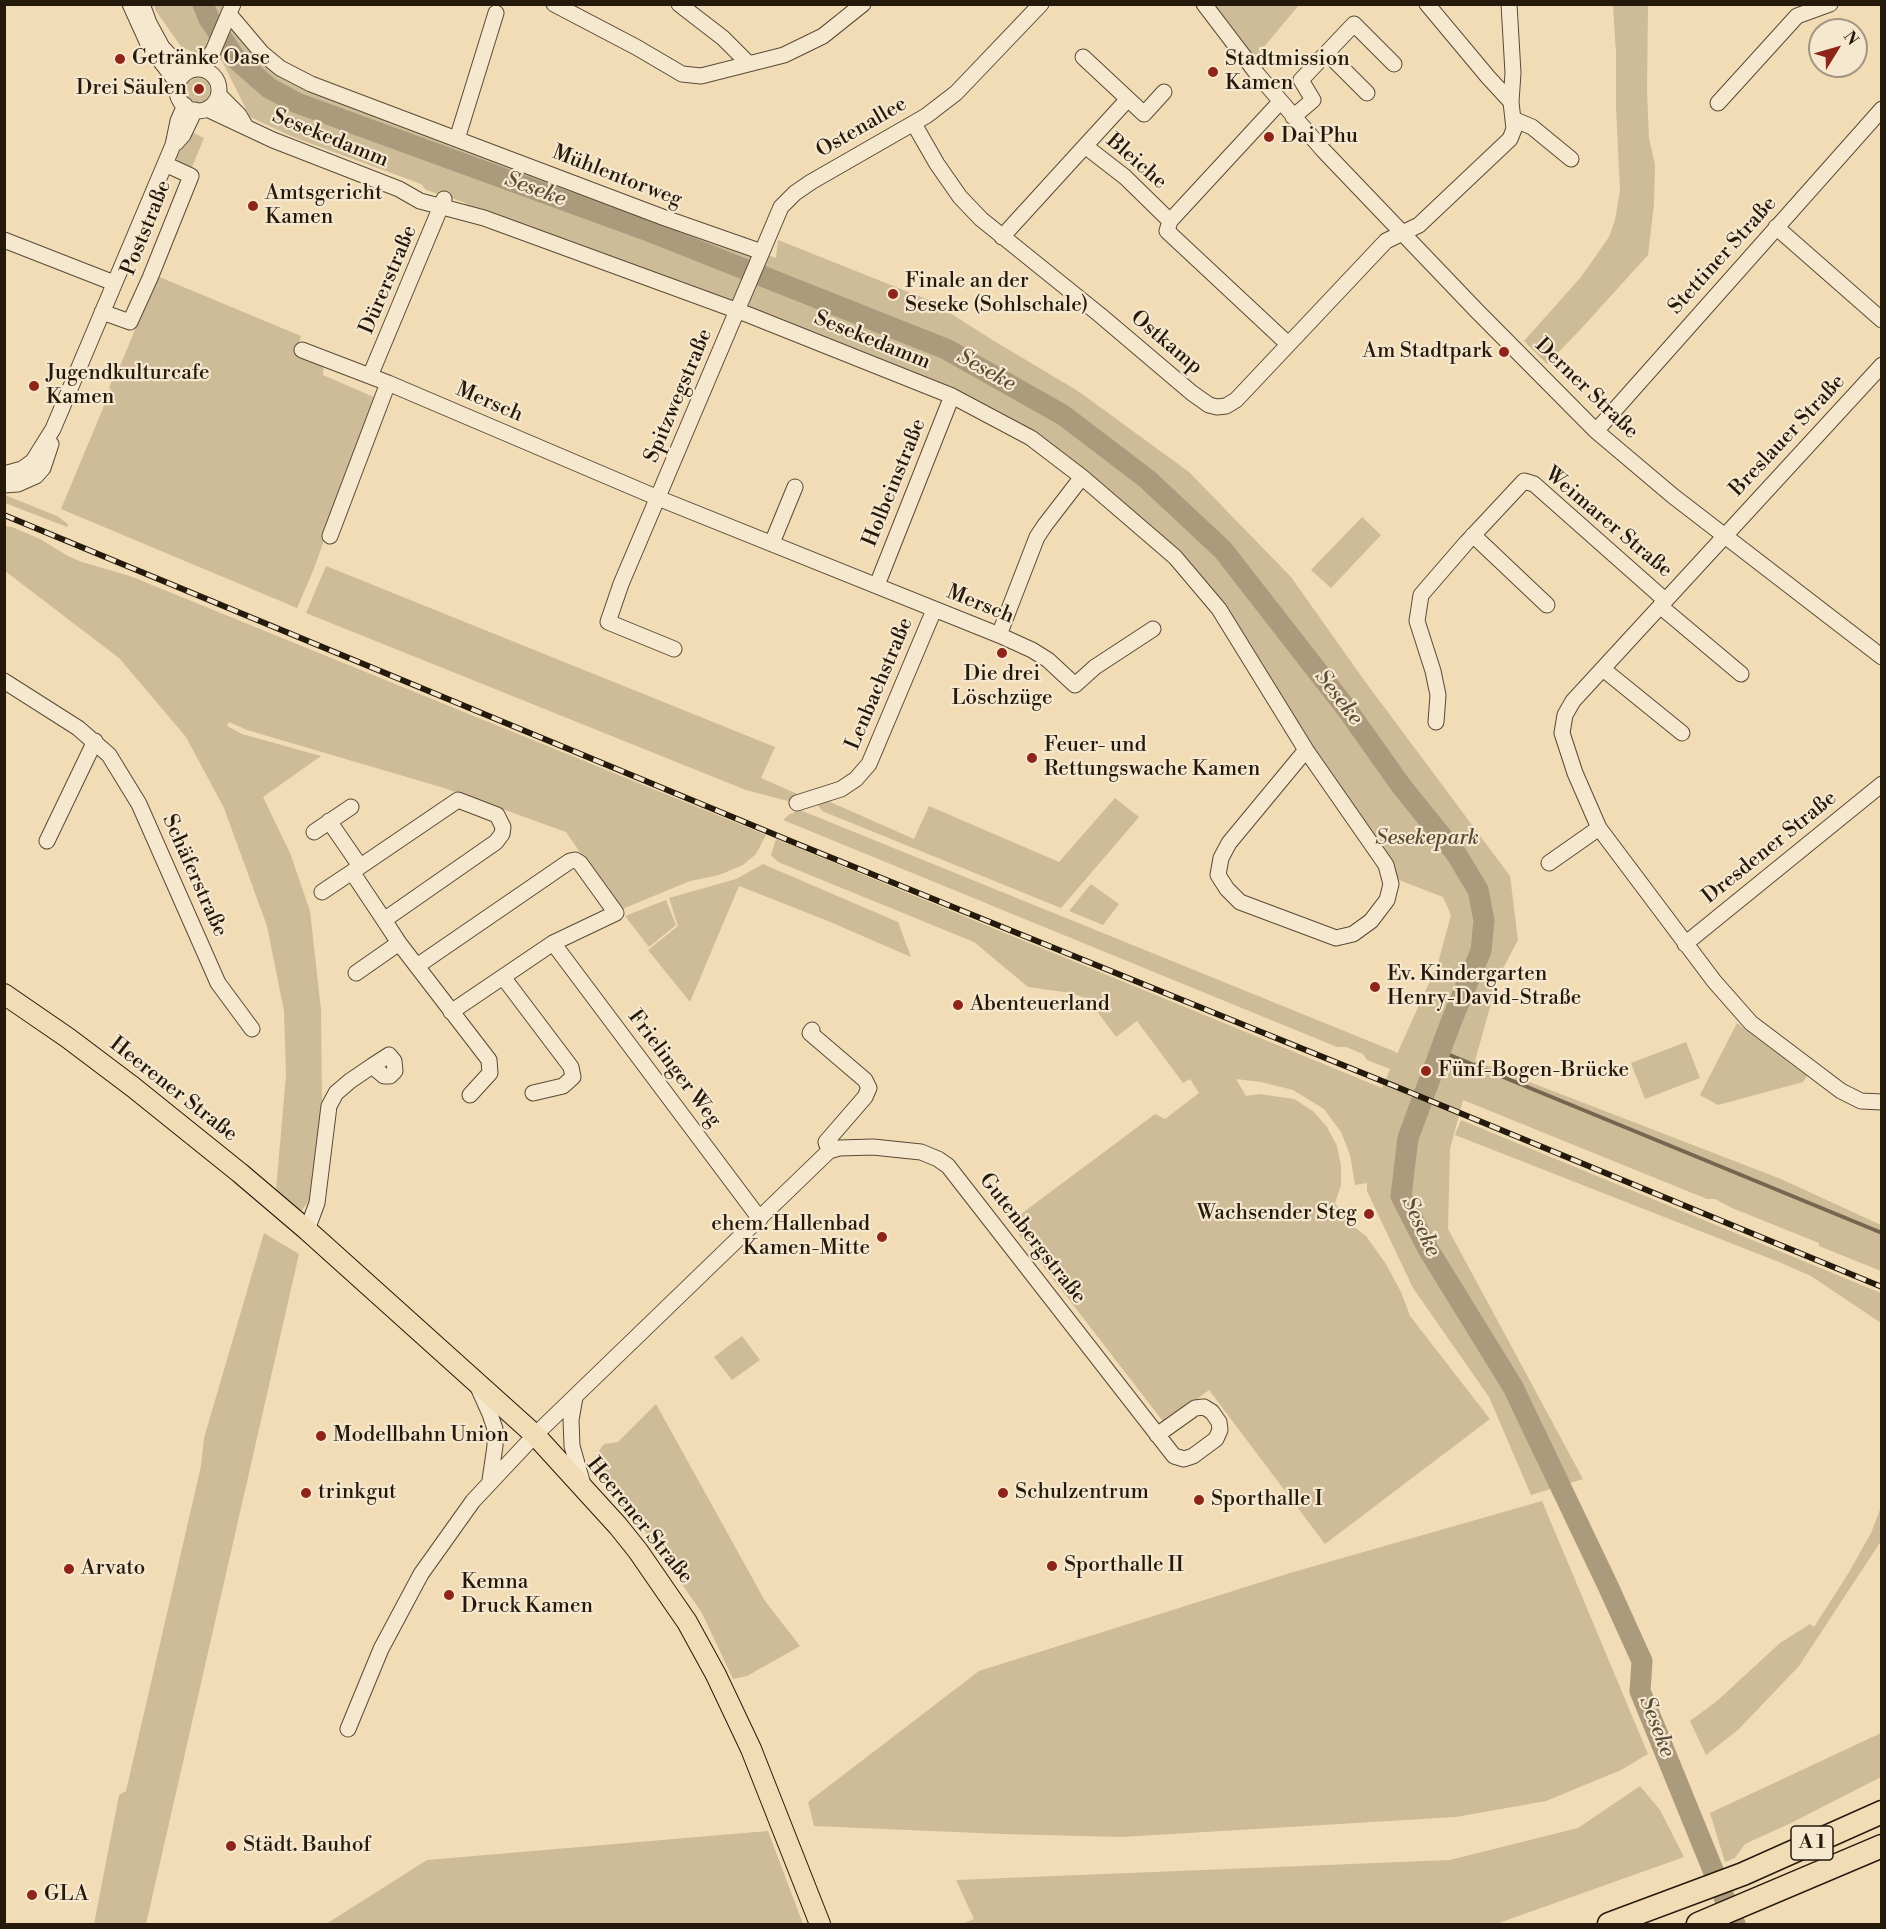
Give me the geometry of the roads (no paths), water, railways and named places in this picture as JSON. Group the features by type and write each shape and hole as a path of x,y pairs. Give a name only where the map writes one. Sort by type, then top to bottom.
{"highway":[{"name":"A 1","path":"1609,1924 1743,1874 1881,1812"},
{"name":"A 1","path":"1702,1923 1881,1846"}],"main road":[{"name":"Heerener Straße","path":"4,994 68,1038 142,1095 307,1230 474,1378 535,1435 584,1488 638,1551 702,1648 751,1749 820,1924"}],"street":[{"path":"130,4 149,46 178,84 179,96 196,108 212,105 219,95 214,75 213,51"},
{"path":"142,4 148,23 162,47 176,62 194,70"},
{"path":"554,4 682,74 701,76 784,55 823,36 859,6"},
{"path":"679,4 723,38 748,63"},
{"name":"Ostenallee","path":"738,311 781,207 795,193 840,164 914,124 956,93 1041,4"},
{"name":"Derner Straße","path":"1204,4 1293,117 1402,233 1596,431 1673,496 1881,657"},
{"path":"1427,4 1511,102"},
{"path":"1402,233 1419,225 1510,139 1514,129 1511,102 1513,73 1509,4"},
{"path":"1718,103 1797,16 1830,4"},
{"path":"457,140 496,13"},
{"path":"194,70 213,51 229,14"},
{"name":"Mühlentorweg","path":"229,14 262,53 280,68 311,84 665,218 760,257"},
{"path":"1293,117 1312,100 1301,80 1354,24 1394,64"},
{"path":"1327,53 1367,93"},
{"path":"1083,57 1144,114 1164,92"},
{"path":"178,84 185,74 194,70 204,69 214,75"},
{"name":"Sesekedamm","path":"219,95 239,115 246,127"},
{"path":"1085,146 1128,99"},
{"name":"Bleiche","path":"1280,102 1170,221 1167,231 1288,344"},
{"name":"Sesekedamm","path":"196,108 399,189 425,192 443,203 464,204 484,218 738,311 952,396 1031,438 1082,477 1175,557 1218,609 1305,750 1386,865 1391,884 1387,900 1371,921 1353,934 1336,938 1240,902 1227,889 1218,875 1221,858 1229,843 1305,750"},
{"name":"Poststraße","path":"4,474 22,469 33,461 53,429 173,145 178,121 196,108"},
{"name":"Stettiner Straße","path":"1596,431 1881,109"},
{"path":"1513,119 1532,127 1571,159"},
{"name":"Ostkamp","path":"914,124 937,164 960,197 981,219 1209,405 1217,407 1226,406 1236,399 1386,241 1402,233"},
{"name":"Bleiche","path":"1002,237 1085,146 1125,177 1170,221"},
{"name":"Poststraße","path":"102,312 130,322 150,279 191,176 165,164"},
{"name":"Dürerstraße","path":"370,376 443,203"},
{"path":"1776,227 1881,320"},
{"name":"Poststraße","path":"4,240 114,283"},
{"name":"Spitzwegstraße","path":"658,498 738,311"},
{"name":"Mersch","path":"303,350 388,383 658,498 999,635 1048,660 1075,685 1095,668 1153,629"},
{"name":"Breslauer Straße","path":"1881,365 1573,701 1565,716 1562,733 1575,773 1599,828 1714,981 1751,1023 1841,1091 1861,1101 1881,1102"},
{"path":"330,536 388,383"},
{"name":"Holbeinstraße","path":"877,585 952,396"},
{"name":"Poststraße","path":"4,485 18,484 36,476 43,468 53,429"},
{"path":"999,635 1038,537 1082,477"},
{"name":"Weimarer Straße","path":"1436,722 1438,695 1417,621 1421,595 1524,481 1534,484 1663,603"},
{"path":"772,543 795,487"},
{"path":"658,498 621,584 608,622 674,649"},
{"path":"1473,535 1546,605"},
{"path":"1663,603 1741,674"},
{"name":"Lenbachstraße","path":"797,804 841,789 856,779 869,764 934,610"},
{"path":"1603,669 1682,733"},
{"name":"Schäferstraße","path":"4,681 95,741 110,755 139,804 218,983 252,1029"},
{"path":"47,841 95,741"},
{"name":"Dresdener Straße","path":"1685,944 1878,792"},
{"path":"322,892 458,800 491,811 501,820 502,834 496,842 384,920"},
{"path":"314,832 351,807"},
{"path":"329,821 399,943 489,1060 490,1073 470,1095"},
{"path":"1550,863 1599,828"},
{"path":"417,966 570,861 575,860 580,863 616,913 554,943 451,1012"},
{"path":"356,973 399,943"},
{"name":"Frielinger Weg","path":"554,943 760,1220"},
{"path":"503,977 571,1067 573,1077 563,1086 533,1093"},
{"path":"348,1729 381,1649 421,1574 456,1522 490,1480 829,1151 826,1142 869,1088 865,1080 810,1033 812,1030"},
{"path":"307,1230 316,1203 329,1106 336,1093 350,1080 372,1066"},
{"name":"Gutenbergstraße","path":"829,1151 839,1148 873,1148 921,1152 948,1166 1157,1435"},
{"path":"474,1378 495,1429 490,1480"},
{"path":"574,1397 571,1420 572,1446 584,1488"}],"waterway":[{"name":"Seseke","path":"203,4 209,19 236,59 269,88 297,103 651,232 946,349 1063,415 1147,479 1223,550 1346,708 1402,787 1457,855 1478,890 1484,920 1481,951 1451,1022 1408,1138 1401,1196 1428,1249 1513,1387 1608,1586 1642,1661 1640,1691 1735,1924"},
{"path":"1440,1051 1882,1233"}],"railway":[{"path":"4,515 800,845 1882,1287"}],"place":[{"name":"Getränke Oase","path":"120,59"},
{"name":"Stadtmission Kamen","path":"1213,72"},
{"name":"Drei Säulen","path":"199,89"},
{"name":"Dai Phu","path":"1269,137"},
{"name":"Amtsgericht Kamen","path":"253,206"},
{"name":"Finale an der Seseke (Sohlschale)","path":"893,294"},
{"name":"Am Stadtpark","path":"1504,352"},
{"name":"Jugendkulturcafe Kamen","path":"34,386"},
{"name":"Die drei Löschzüge","path":"1002,653"},
{"name":"Feuer- und Rettungswache Kamen","path":"1032,758"},
{"name":"Ev. Kindergarten Henry-David-Straße","path":"1375,987"},
{"name":"Abenteuerland","path":"958,1005"},
{"name":"Fünf-Bogen-Brücke","path":"1426,1071"},
{"name":"Wachsender Steg","path":"1369,1214"},
{"name":"ehem. Hallenbad Kamen-Mitte","path":"882,1237"},
{"name":"Modellbahn Union","path":"321,1436"},
{"name":"trinkgut","path":"306,1493"},
{"name":"Schulzentrum","path":"1003,1493"},
{"name":"Sporthalle I","path":"1199,1500"},
{"name":"Sporthalle II","path":"1052,1566"},
{"name":"Arvato","path":"69,1569"},
{"name":"Kemna Druck Kamen","path":"449,1595"},
{"name":"Städt. Bauhof","path":"231,1846"},
{"name":"GLA","path":"32,1895"}],"park label":[{"name":"Sesekepark","path":"1427,839"}]}
